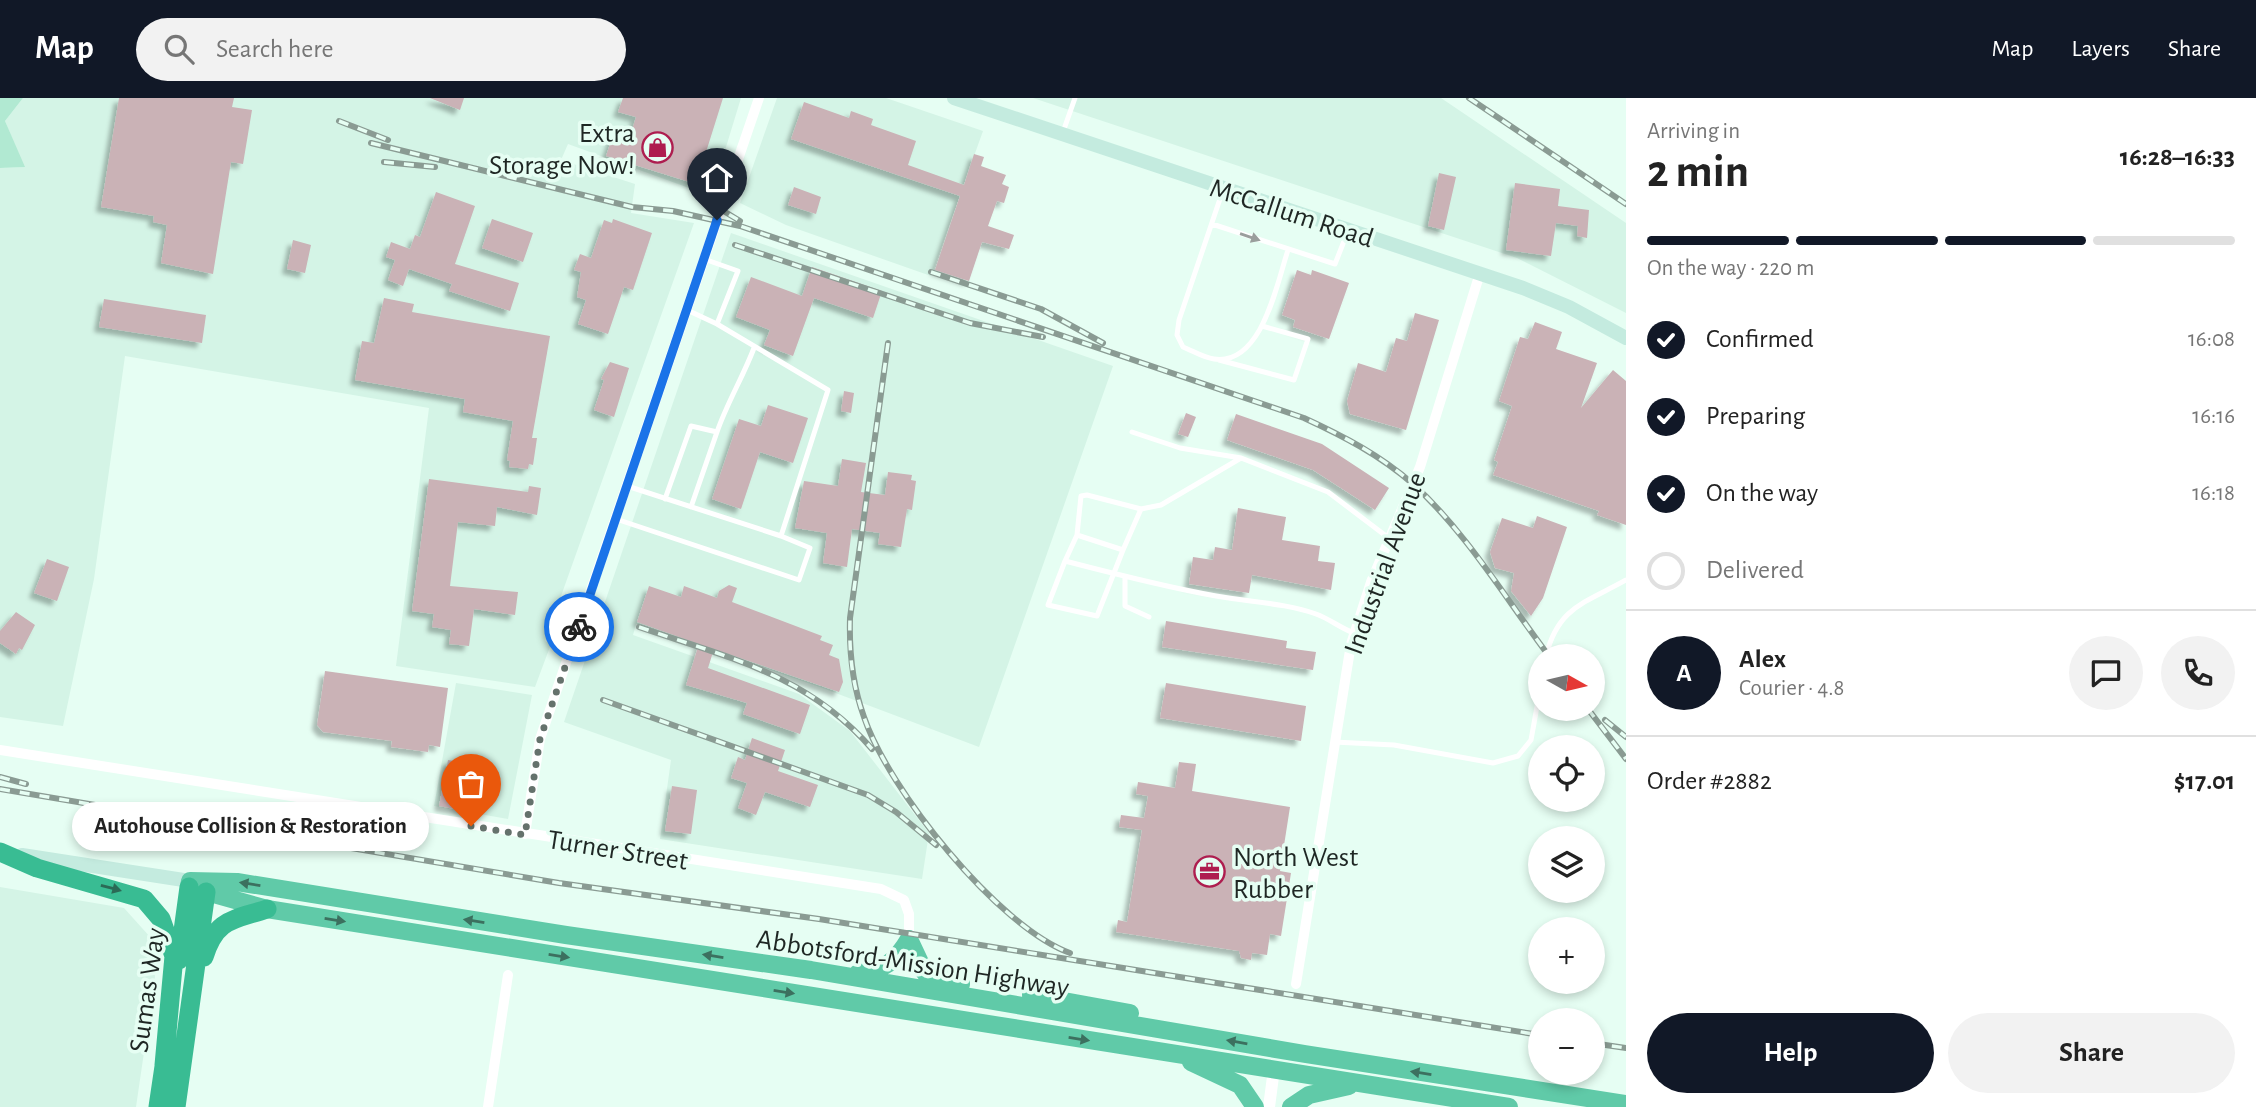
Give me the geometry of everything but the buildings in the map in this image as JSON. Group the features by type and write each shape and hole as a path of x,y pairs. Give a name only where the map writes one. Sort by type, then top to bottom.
{"highway":[{"path":"0,852 37,868 136,895 154,911 171,942 174,956 173,1066"},
{"name":"Abbotsford-Mission Highway","path":"198,885 237,882 566,935 811,970 1305,1054 1626,1104"},
{"name":"Sumas Way","path":"176,1107 173,1066 198,885"},
{"name":"Abbotsford-Mission Highway","path":"198,885 267,909 1509,1107"},
{"path":"173,1066 191,1041 205,954 214,934 232,919 267,909"},
{"path":"811,970 875,972 891,964 909,939 926,973 936,979 1128,1012 1162,1020 1186,1034"},
{"path":"1175,1054 1240,1085 1255,1107"},
{"path":"1274,1069 1289,1057 1305,1054"},
{"name":"Sumas Way","path":"158,1107 173,1066"},
{"path":"1291,1107 1309,1095 1360,1084"}],"main road":[{"name":"McCallum Road","path":"954,98 1223,190 1480,273 1569,307 1626,338"},
{"path":"0,852 198,885"}],"street":[{"path":"525,835 540,739 759,98"},
{"name":"Industrial Avenue","path":"1296,984 1354,632 1420,467 1480,273"},
{"name":"Turner Street","path":"0,750 525,835 881,889 904,901 909,914 909,939"},
{"path":"488,1107 508,975"},
{"path":"1269,1107 1274,1069"}],"lane":[{"path":"1062,135 1075,98"},
{"path":"1223,190 1179,320 1177,335 1183,347 1216,360 1294,380 1308,339 1262,326"},
{"path":"1212,224 1335,264 1348,230"},
{"path":"1216,360 1239,355 1260,334 1288,250"},
{"path":"704,259 738,271 717,324"},
{"path":"687,310 717,324 828,390 781,536"},
{"path":"691,507 725,407 739,387 754,348"},
{"path":"665,499 691,426 718,432"},
{"path":"1132,432 1180,448 1241,458 1328,492 1390,539"},
{"path":"1141,509 1097,616 1048,605 1077,535 1082,496 1141,509 1161,505 1241,458"},
{"path":"616,519 799,580 810,548 627,486"},
{"path":"1077,535 1123,550"},
{"path":"1065,561 1125,576 1317,614 1339,628 1354,632"},
{"path":"1125,576 1125,606 1149,617"},
{"path":"1550,644 1555,627 1566,613 1626,580"},
{"path":"1334,742 1394,745 1493,763 1518,756 1531,740 1534,721"}],"shaded area":[{"path":"23,98 741,98 711,196 568,144 561,160 635,184 631,213 694,223 545,641 551,644 535,687 396,666 429,408 125,356 94,579 63,726 0,717 0,168 24,167 5,121"},
{"path":"777,98 886,98 983,131 931,276 786,225 740,203"},
{"path":"1033,98 1441,98 1626,223 1626,313 1517,258"},
{"path":"731,233 1113,366 979,747 825,689 636,624 633,635 799,694 850,731 929,833 922,879 660,839 671,760 564,722"},
{"path":"456,683 532,695 508,819 434,806"},
{"path":"0,887 124,908 151,938 155,977 136,1107 0,1107"}],"green space":[{"path":"0,98 23,98 5,121 25,167 0,168"}],"railway":[{"path":"1469,98 1626,204"},
{"path":"339,121 388,140"},
{"path":"371,143 632,207 673,211 740,226 1304,418 1361,447 1413,484 1468,544 1540,644"},
{"path":"384,162 435,167"},
{"path":"712,204 740,221"},
{"path":"735,245 970,323 1043,337"},
{"path":"931,272 1041,309 1103,343"},
{"path":"888,343 850,618 852,668 860,705 877,747 896,781 949,852 1011,915 1041,938 1070,953"},
{"path":"639,627 735,659 793,686 847,723 872,749"},
{"path":"603,700 868,795 896,812 936,845"},
{"path":"1605,720 1626,737"},
{"path":"1597,721 1626,759"},
{"path":"0,777 26,784"},
{"path":"0,789 559,883 819,919 1528,1033"},
{"path":"1605,1045 1626,1048"}],"way so far":[{"path":"471,826 525,835 540,739 579,627"}],"place":[{"name":"Extra Storage Now!","path":"658,148"},
{"name":"Autohouse Collision & Restoration","path":"471,826"},
{"name":"North West Rubber","path":"1210,872"}],"route":[{"path":"579,627 717,220"}]}
